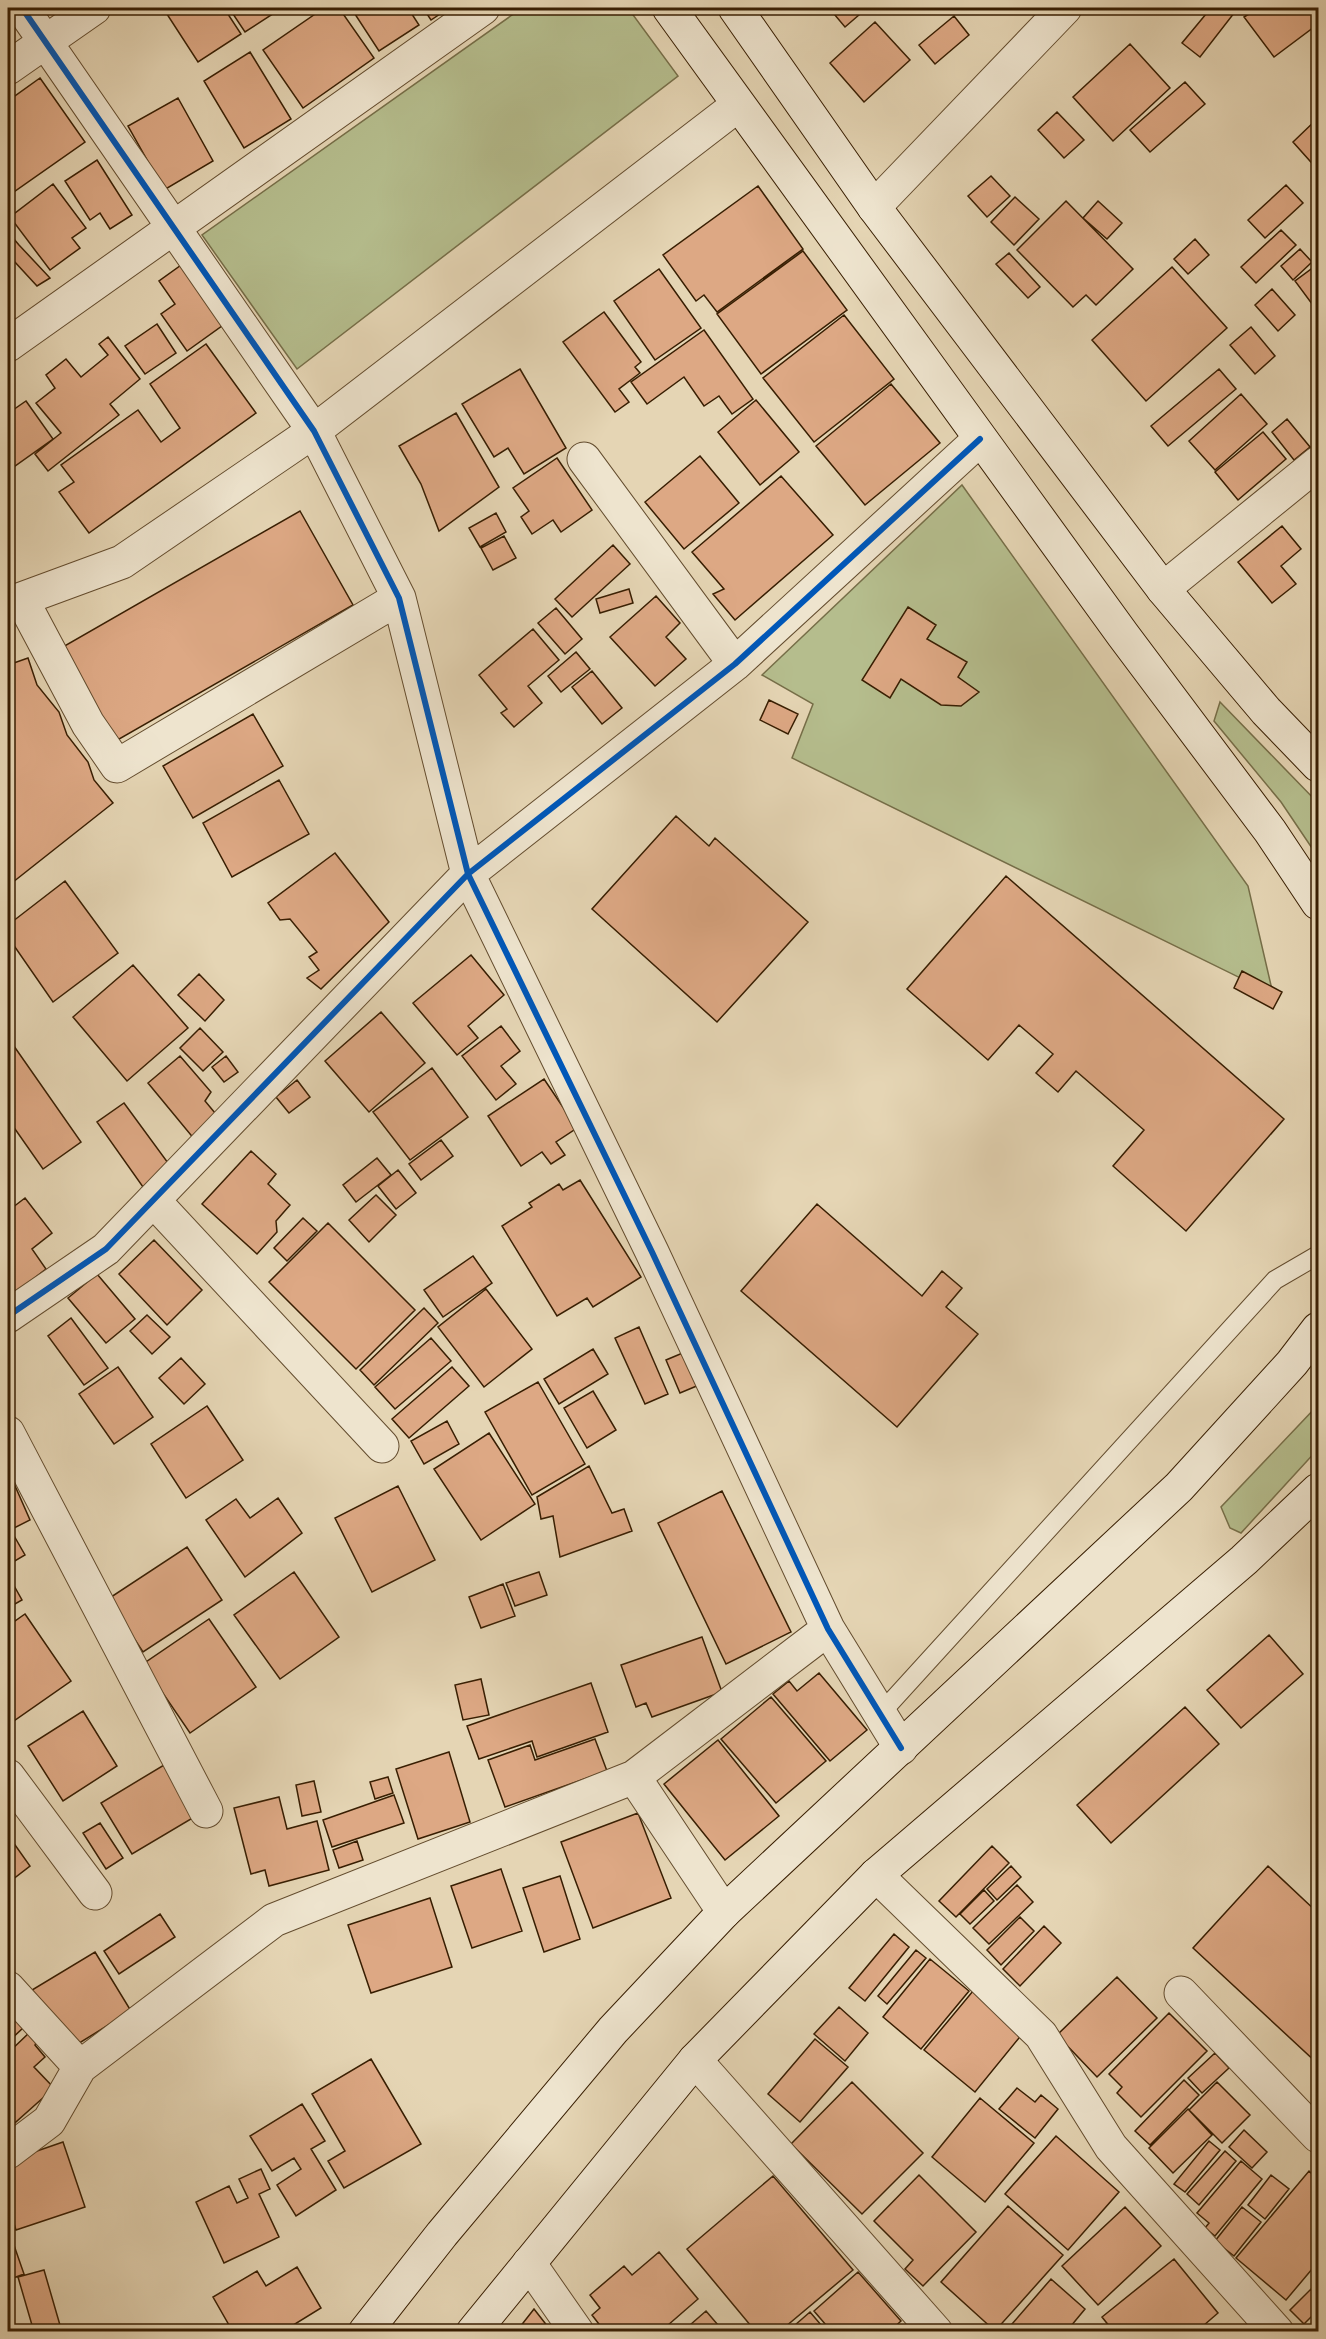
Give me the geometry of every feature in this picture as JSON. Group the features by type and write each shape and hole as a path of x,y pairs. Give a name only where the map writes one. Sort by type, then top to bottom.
{"street":[{"path":"22,8 314,431 399,598 468,874 652,1252 828,1629 901,1748"},
{"path":"8,68 94,8"},
{"path":"8,345 483,8"},
{"path":"669,8 980,439 1269,831 1318,903"},
{"path":"735,8 874,207 1163,589 1266,711 1318,765"},
{"path":"874,207 1065,8"},
{"path":"399,598 117,766 88,724 15,602 122,562 314,431 738,105"},
{"path":"8,1316 106,1249 468,874 735,664 980,439"},
{"path":"584,459 735,664"},
{"path":"1163,589 1318,463"},
{"path":"153,1200 382,1446"},
{"path":"365,2331 442,2234 613,2030 724,1912 1179,1487 1292,1363 1318,1329"},
{"path":"8,1433 206,1811"},
{"path":"473,2331 695,2060 876,1875 1236,1567 1317,1492"},
{"path":"8,2152 50,2121 80,2067 274,1920 634,1777 828,1629"},
{"path":"8,1776 95,1893"},
{"path":"634,1777 724,1912"},
{"path":"876,1875 1041,2035 1111,2147 1277,2331"},
{"path":"8,1988 80,2067"},
{"path":"1181,1993 1318,2136"},
{"path":"695,2060 936,2331"},
{"path":"529,2263 577,2331"}],"lane":[{"path":"880,1714 1275,1280 1318,1255"}],"green space":[{"path":"522,8 628,8 678,76 297,369 202,235"},
{"path":"962,485 1248,886 1273,994 792,758 813,704 762,675"},
{"path":"1220,702 1318,803 1318,857 1281,802 1214,721"},
{"path":"1318,1405 1318,1449 1241,1533 1230,1528 1221,1507"}],"building":[{"path":"163,8 224,8 241,34 198,62"},
{"path":"229,8 282,8 245,32"},
{"path":"324,8 339,8 374,58 303,108 263,50"},
{"path":"351,8 408,8 419,25 379,51"},
{"path":"423,8 449,8 431,20"},
{"path":"829,8 867,8 845,27"},
{"path":"1211,8 1238,8 1200,57 1182,43"},
{"path":"1248,8 1308,8 1318,24 1274,57 1244,17 1252,12"},
{"path":"954,16 969,35 935,64 919,45"},
{"path":"875,22 910,60 864,102 830,63"},
{"path":"1130,44 1170,88 1113,141 1073,97"},
{"path":"250,52 291,119 244,148 204,81"},
{"path":"40,78 85,142 8,196 8,101"},
{"path":"1185,82 1205,104 1150,152 1130,130"},
{"path":"178,98 213,161 164,190 128,126"},
{"path":"1057,112 1084,140 1064,158 1038,130"},
{"path":"1318,118 1318,170 1293,142"},
{"path":"97,160 132,215 110,229 100,213 90,220 65,181"},
{"path":"991,176 1010,196 987,217 968,196"},
{"path":"53,184 86,228 72,238 80,248 50,270 10,217"},
{"path":"1286,185 1303,203 1265,238 1248,220"},
{"path":"758,186 803,249 717,312 704,295 696,301 663,255"},
{"path":"1015,197 1039,219 1014,245 991,222"},
{"path":"1066,201 1133,269 1096,305 1086,295 1073,307 1017,250"},
{"path":"1098,201 1122,223 1107,239 1083,218"},
{"path":"1281,230 1296,245 1256,283 1241,267"},
{"path":"8,232 50,278 37,286 13,260 8,263"},
{"path":"1195,239 1209,255 1188,274 1174,259"},
{"path":"1300,249 1312,262 1293,280 1281,266"},
{"path":"803,251 847,310 761,374 717,314"},
{"path":"1009,253 1040,287 1028,298 996,264"},
{"path":"184,263 226,323 187,351 161,314 175,304 159,281"},
{"path":"1318,264 1318,312 1295,281"},
{"path":"1172,267 1227,328 1146,401 1092,340"},
{"path":"659,269 701,328 655,360 614,301"},
{"path":"1272,289 1295,315 1278,331 1255,305"},
{"path":"604,312 641,362 635,367 640,373 619,389 629,402 615,412 563,342"},
{"path":"844,315 894,379 814,442 763,378"},
{"path":"157,324 176,353 145,374 125,346"},
{"path":"1251,327 1275,356 1255,374 1230,345"},
{"path":"704,330 753,399 732,414 719,396 704,406 684,377 647,404 631,382"},
{"path":"108,337 140,379 110,404 119,415 48,471 35,454 61,433 36,403 55,388 46,375 66,359 81,377 108,355 99,344"},
{"path":"206,344 256,413 89,533 59,492 74,482 61,465 138,410 161,442 180,428 150,384"},
{"path":"520,369 566,448 524,474 508,448 494,457 462,404"},
{"path":"1219,369 1236,389 1168,446 1151,426"},
{"path":"891,384 940,443 865,505 816,446"},
{"path":"1241,394 1267,424 1215,470 1189,441"},
{"path":"756,400 799,452 760,485 718,432"},
{"path":"26,401 53,439 8,471 8,409 10,412"},
{"path":"456,413 499,487 439,531 421,484 399,446"},
{"path":"1287,419 1310,447 1294,460 1272,432"},
{"path":"1263,432 1286,459 1238,500 1215,472"},
{"path":"700,456 739,503 684,549 645,502"},
{"path":"557,458 592,510 561,532 553,520 532,534 521,517 529,511 513,488"},
{"path":"781,476 833,535 735,620 713,594 724,589 692,552"},
{"path":"300,511 353,605 114,742 61,648"},
{"path":"496,513 506,532 480,547 469,528"},
{"path":"1282,526 1301,549 1281,566 1296,584 1272,603 1238,562"},
{"path":"504,536 516,558 493,570 481,548"},
{"path":"613,545 630,564 572,617 555,599"},
{"path":"629,589 633,603 600,613 596,599"},
{"path":"656,596 680,623 666,637 686,659 655,686 610,637"},
{"path":"908,607 936,625 927,639 967,662 958,677 979,692 961,706 941,705 901,679 890,698 862,680"},
{"path":"556,608 582,639 565,654 538,623"},
{"path":"533,629 559,660 528,686 542,703 514,727 501,713 507,709 479,675"},
{"path":"576,652 590,669 561,692 548,676"},
{"path":"28,658 37,685 59,712 67,735 88,762 94,780 113,803 8,886 8,665"},
{"path":"592,671 622,708 602,724 572,687"},
{"path":"769,700 798,714 788,734 760,720"},
{"path":"253,714 283,766 193,818 163,766"},
{"path":"279,780 309,834 232,877 203,823"},
{"path":"676,816 709,846 715,838 808,922 717,1022 592,909"},
{"path":"335,853 389,922 321,989 307,978 319,970 309,957 317,952 290,919 280,920 268,903"},
{"path":"1006,876 1284,1119 1186,1231 1113,1166 1144,1130 1076,1071 1058,1092 1036,1073 1053,1054 1019,1025 988,1060 907,989"},
{"path":"65,881 118,953 53,1002 8,937 8,925"},
{"path":"471,955 504,995 468,1026 478,1038 457,1055 413,1003"},
{"path":"133,965 188,1028 127,1081 73,1017"},
{"path":"1242,971 1282,992 1273,1009 1234,988"},
{"path":"199,974 224,1000 205,1021 178,995"},
{"path":"381,1012 425,1063 369,1112 325,1061"},
{"path":"501,1026 520,1051 501,1066 516,1084 496,1100 462,1056"},
{"path":"200,1028 223,1052 203,1071 180,1048"},
{"path":"9,1039 81,1142 43,1169 8,1119"},
{"path":"180,1056 211,1092 205,1101 220,1119 195,1140 148,1083"},
{"path":"226,1056 238,1072 224,1082 212,1067"},
{"path":"432,1068 468,1117 410,1160 373,1112"},
{"path":"544,1079 577,1128 556,1142 565,1155 551,1164 542,1152 521,1166 488,1116"},
{"path":"297,1080 310,1097 289,1113 276,1097"},
{"path":"124,1103 171,1167 143,1187 97,1122"},
{"path":"441,1140 453,1156 421,1180 409,1164"},
{"path":"251,1151 276,1174 268,1184 290,1205 276,1221 277,1232 257,1254 202,1204"},
{"path":"377,1158 391,1175 356,1202 343,1185"},
{"path":"398,1170 416,1193 396,1209 378,1186"},
{"path":"580,1180 641,1277 593,1307 587,1298 557,1316 502,1226 532,1207 529,1203 559,1184 563,1190"},
{"path":"376,1195 396,1215 369,1242 349,1220"},
{"path":"25,1198 52,1233 32,1249 46,1269 13,1295 8,1288 8,1211"},
{"path":"817,1204 922,1296 942,1271 962,1288 946,1307 978,1334 897,1427 741,1291"},
{"path":"303,1218 317,1231 287,1261 274,1248"},
{"path":"328,1223 415,1310 356,1369 269,1282"},
{"path":"154,1240 202,1290 167,1325 119,1274"},
{"path":"473,1256 492,1283 443,1317 424,1290"},
{"path":"97,1274 135,1319 106,1343 68,1298"},
{"path":"486,1289 532,1349 484,1387 438,1327"},
{"path":"424,1308 438,1323 374,1385 360,1370"},
{"path":"147,1315 170,1337 152,1354 130,1331"},
{"path":"71,1318 108,1368 84,1385 48,1336"},
{"path":"639,1327 668,1394 645,1404 615,1338"},
{"path":"431,1338 451,1361 395,1409 375,1387"},
{"path":"593,1349 608,1374 559,1404 544,1379"},
{"path":"685,1352 699,1385 680,1393 666,1360"},
{"path":"181,1358 205,1384 184,1404 159,1378"},
{"path":"118,1367 153,1417 114,1444 79,1394"},
{"path":"452,1367 469,1386 409,1438 392,1419"},
{"path":"538,1382 585,1464 532,1495 485,1412"},
{"path":"593,1391 616,1430 587,1448 564,1408"},
{"path":"207,1406 243,1460 186,1498 151,1444"},
{"path":"447,1421 459,1444 424,1464 411,1441"},
{"path":"489,1433 535,1504 481,1540 434,1469"},
{"path":"589,1466 612,1513 624,1509 632,1531 560,1557 553,1516 541,1519 537,1497"},
{"path":"12,1479 30,1520 8,1531 8,1481"},
{"path":"398,1486 435,1560 372,1592 335,1518"},
{"path":"722,1491 791,1632 726,1664 658,1523"},
{"path":"278,1498 302,1533 245,1577 206,1520 236,1499 250,1518"},
{"path":"13,1534 25,1555 8,1565 8,1537"},
{"path":"187,1547 222,1600 143,1652 108,1599"},
{"path":"294,1572 339,1637 280,1679 234,1615"},
{"path":"539,1572 547,1595 515,1606 506,1583"},
{"path":"8,1575 22,1600 8,1608"},
{"path":"503,1584 515,1616 481,1628 469,1597"},
{"path":"25,1614 71,1681 8,1725 8,1626"},
{"path":"209,1619 256,1687 190,1733 143,1664"},
{"path":"1269,1635 1303,1674 1241,1728 1207,1690"},
{"path":"702,1637 722,1692 652,1717 646,1703 636,1707 621,1665"},
{"path":"819,1673 867,1730 830,1761 773,1694 789,1681 797,1691"},
{"path":"481,1679 489,1715 463,1720 455,1685"},
{"path":"591,1683 608,1732 537,1757 532,1741 479,1759 467,1726"},
{"path":"771,1697 826,1761 776,1803 721,1739"},
{"path":"1185,1707 1219,1744 1111,1843 1077,1805"},
{"path":"83,1711 117,1766 63,1801 28,1746"},
{"path":"595,1739 607,1771 505,1807 488,1760 530,1745 535,1760"},
{"path":"718,1740 779,1816 725,1860 664,1784"},
{"path":"449,1752 470,1822 418,1839 396,1769"},
{"path":"164,1765 196,1816 132,1854 101,1803"},
{"path":"388,1777 393,1793 375,1799 370,1782"},
{"path":"314,1781 321,1812 302,1816 296,1785"},
{"path":"394,1795 404,1823 332,1847 323,1820"},
{"path":"279,1797 287,1829 317,1821 329,1870 269,1886 265,1870 251,1874 234,1808"},
{"path":"638,1813 671,1898 593,1928 561,1842"},
{"path":"100,1823 123,1858 106,1869 83,1833"},
{"path":"8,1835 30,1866 8,1883"},
{"path":"357,1841 363,1860 339,1868 333,1850"},
{"path":"992,1846 1009,1863 956,1917 939,1901"},
{"path":"1011,1866 1021,1877 997,1900 987,1889"},
{"path":"1268,1866 1318,1913 1318,2064 1193,1948"},
{"path":"501,1869 522,1931 472,1948 451,1886"},
{"path":"560,1876 580,1939 544,1952 523,1888"},
{"path":"1017,1885 1033,1902 989,1944 973,1928"},
{"path":"984,1890 994,1901 970,1924 960,1914"},
{"path":"430,1898 452,1967 371,1993 348,1925"},
{"path":"160,1914 175,1937 119,1974 104,1951"},
{"path":"1020,1917 1034,1931 1001,1965 987,1950"},
{"path":"1044,1926 1061,1943 1020,1986 1003,1969"},
{"path":"894,1934 909,1947 865,2001 849,1988"},
{"path":"916,1950 926,1958 887,2004 878,1996"},
{"path":"95,1952 131,2011 68,2050 32,1990"},
{"path":"930,1959 969,1991 921,2049 883,2017"},
{"path":"1117,1977 1157,2018 1097,2077 1057,2035"},
{"path":"973,1991 1023,2033 975,2092 924,2050"},
{"path":"839,2007 868,2033 845,2061 814,2034"},
{"path":"8,2010 23,2028 8,2042"},
{"path":"1169,2013 1207,2051 1141,2117 1117,2093 1122,2087 1109,2074"},
{"path":"30,2032 37,2040 35,2045 45,2057 34,2067 54,2088 8,2129 8,2053"},
{"path":"815,2039 848,2067 800,2122 768,2094"},
{"path":"1215,2053 1229,2068 1202,2093 1188,2078"},
{"path":"371,2059 421,2144 344,2188 328,2161 345,2151 312,2094"},
{"path":"1184,2080 1199,2095 1150,2145 1135,2131"},
{"path":"852,2082 923,2153 862,2214 791,2144"},
{"path":"1217,2082 1250,2115 1222,2143 1189,2110"},
{"path":"1017,2088 1035,2102 1041,2095 1058,2109 1035,2138 999,2109"},
{"path":"980,2098 1034,2143 985,2202 932,2157"},
{"path":"302,2104 325,2141 311,2149 336,2190 296,2216 277,2185 301,2169 294,2158 272,2171 250,2136"},
{"path":"1188,2109 1212,2135 1173,2173 1149,2148"},
{"path":"1244,2130 1267,2152 1252,2168 1229,2147"},
{"path":"1056,2136 1119,2192 1068,2250 1005,2194"},
{"path":"1209,2141 1220,2150 1185,2192 1174,2184"},
{"path":"63,2142 85,2207 16,2230 8,2204 8,2161"},
{"path":"1225,2151 1236,2161 1199,2205 1187,2194"},
{"path":"1241,2161 1262,2179 1215,2236 1205,2228 1209,2223 1197,2213"},
{"path":"261,2169 270,2189 259,2194 279,2237 224,2263 196,2202 229,2186 237,2203 248,2198 239,2179"},
{"path":"1309,2171 1318,2180 1318,2262 1286,2300 1236,2258"},
{"path":"919,2175 976,2232 923,2286 905,2269 913,2260 874,2221"},
{"path":"1271,2175 1289,2189 1265,2219 1248,2205"},
{"path":"773,2176 853,2270 779,2332 756,2332 687,2249"},
{"path":"1008,2206 1063,2255 995,2331 941,2282"},
{"path":"1125,2207 1161,2246 1098,2305 1062,2266"},
{"path":"1242,2207 1261,2222 1234,2256 1215,2241"},
{"path":"8,2228 24,2274 8,2280"},
{"path":"659,2252 698,2299 660,2332 605,2332 592,2315 600,2308 590,2295 624,2266 632,2275"},
{"path":"1174,2259 1218,2313 1196,2332 1114,2332 1102,2317"},
{"path":"297,2267 321,2308 290,2327 293,2332 233,2332 213,2297 257,2271 266,2286"},
{"path":"44,2270 62,2332 34,2332 18,2277"},
{"path":"858,2272 901,2321 889,2332 832,2332 814,2311"},
{"path":"1051,2279 1085,2309 1066,2332 1005,2332"},
{"path":"1311,2289 1318,2297 1318,2310 1304,2324 1290,2310"},
{"path":"534,2309 552,2332 516,2332"},
{"path":"706,2311 724,2332 682,2332"},
{"path":"810,2312 827,2332 787,2332"},
{"path":"1318,2318 1318,2332 1305,2332 1305,2331"}],"cycle path":[{"path":"8,1316 106,1249 468,874 399,598 314,431 22,8"},
{"path":"901,1748 828,1629 652,1252 468,874 735,664 980,439"}]}
